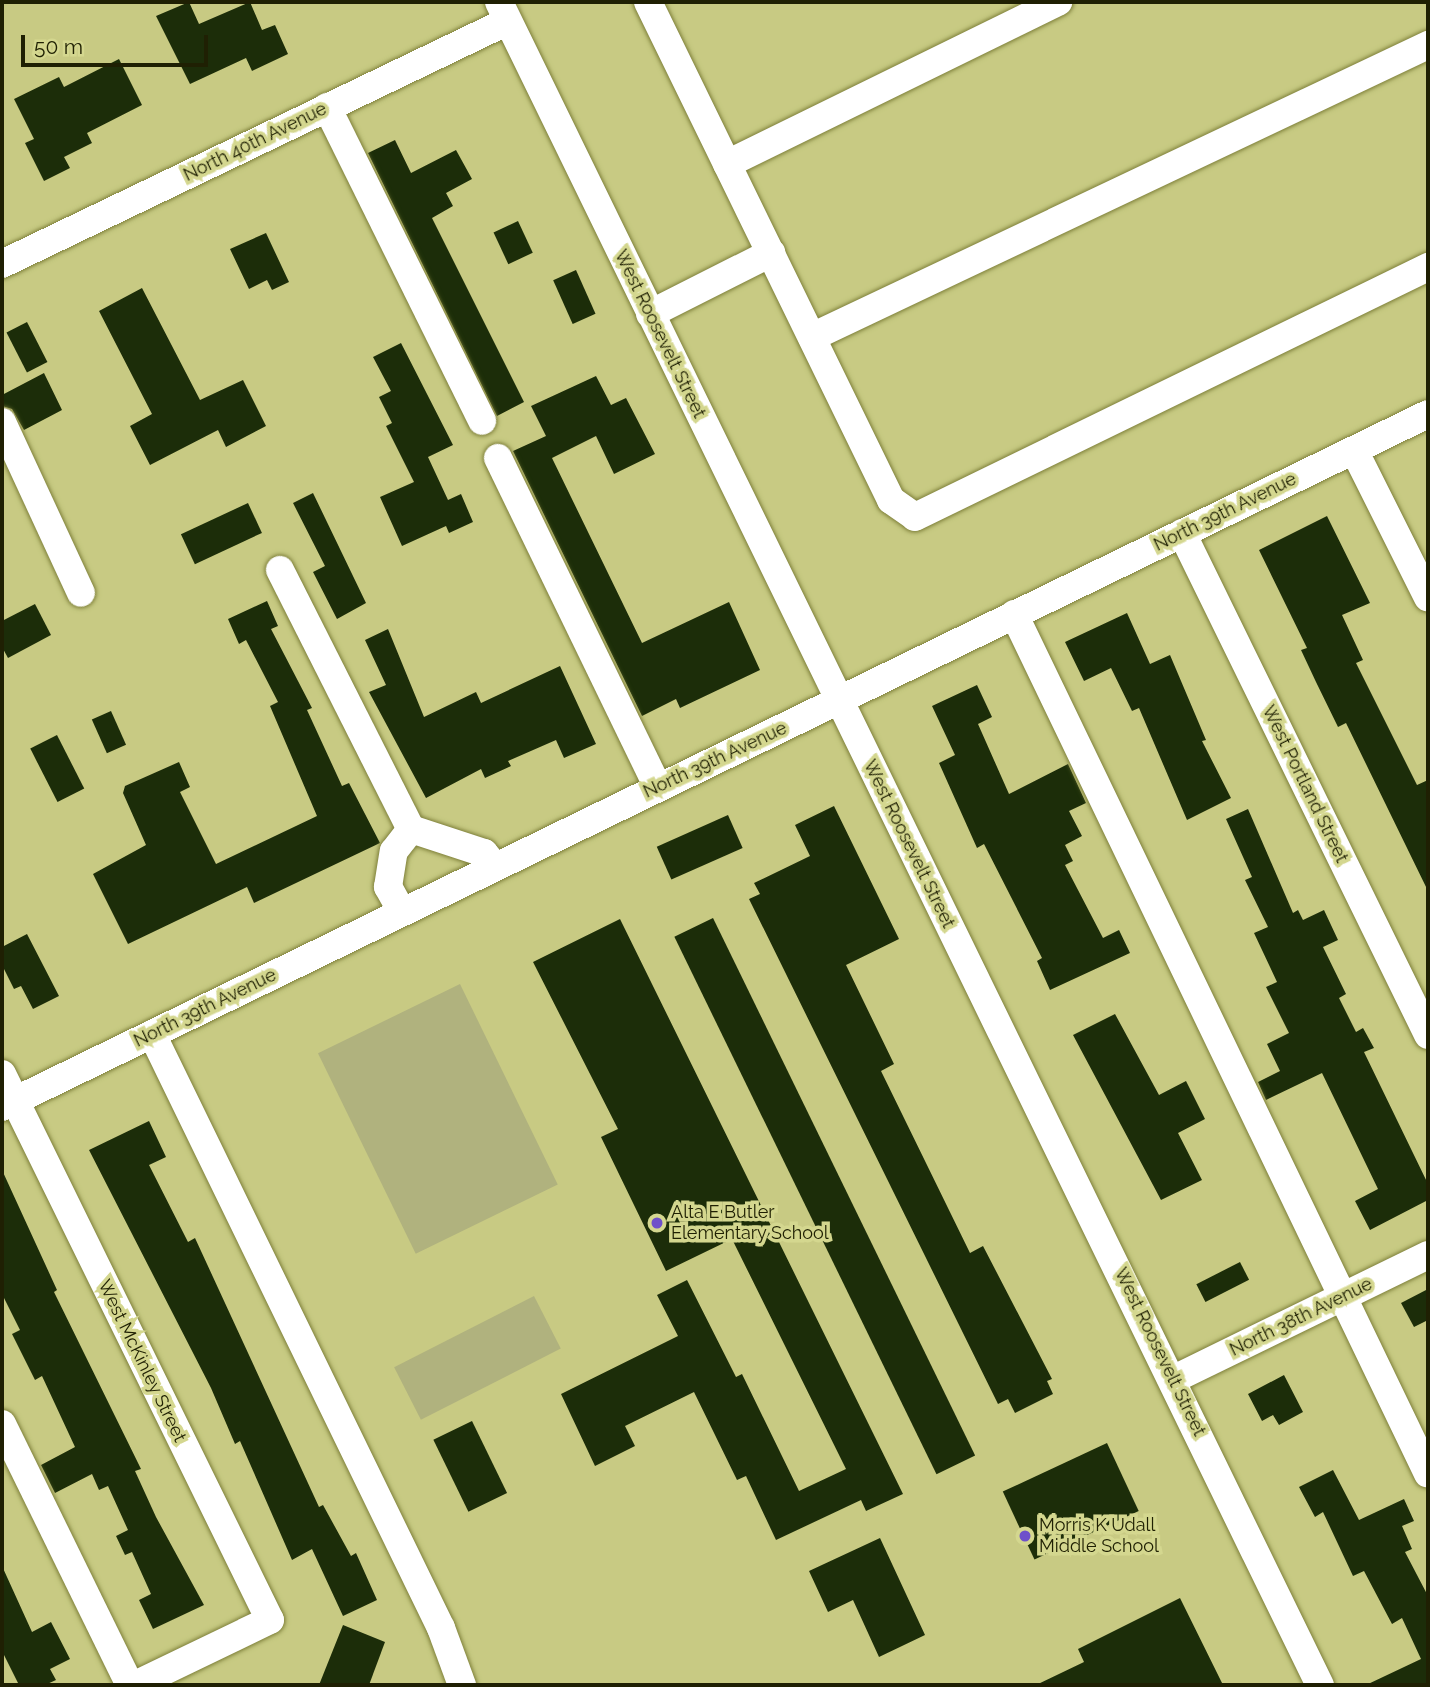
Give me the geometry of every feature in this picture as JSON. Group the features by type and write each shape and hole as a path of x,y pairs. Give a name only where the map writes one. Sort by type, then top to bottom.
{"street":[{"path":"648,2 891,500 915,517 1428,267"},
{"path":"727,164 1058,2"},
{"name":"North 40th Avenue","path":"2,264 327,107 503,11"},
{"name":"West Roosevelt Street","path":"503,11 838,700 1174,1379 1320,1685"},
{"path":"811,337 1428,45"},
{"path":"327,107 482,421"},
{"path":"650,314 771,253"},
{"name":"North 39th Avenue","path":"8,1105 1428,414"},
{"path":"2,422 81,593"},
{"path":"1354,450 1428,598"},
{"path":"498,458 658,787"},
{"name":"West Portland Street","path":"1182,533 1428,1035"},
{"path":"280,570 411,830 484,853 495,866"},
{"path":"1013,614 1345,1296 1428,1474"},
{"path":"401,912 388,887 394,851 411,830"},
{"path":"152,1034 441,1628 462,1685"},
{"name":"West McKinley Street","path":"2,1074 8,1105 270,1620 133,1685"},
{"name":"North 38th Avenue","path":"1174,1379 1428,1255"},
{"path":"2,1424 133,1685"}],"green space":[{"path":"460,984 558,1184 416,1254 318,1053"},
{"path":"534,1296 561,1349 421,1420 394,1367"}],"building":[{"path":"189,2 199,24 250,2 262,30 275,25 288,54 252,71 246,58 190,84 156,16"},
{"path":"119,59 142,105 87,133 92,143 64,157 70,168 44,181 25,143 34,139 14,99 59,77 64,87"},
{"path":"395,140 411,173 456,150 472,179 446,193 453,206 432,218 524,402 497,416 368,153"},
{"path":"518,221 533,253 508,264 494,232"},
{"path":"266,233 289,282 272,290 267,280 249,289 230,249"},
{"path":"576,270 596,314 573,324 553,280"},
{"path":"142,288 200,400 243,380 266,426 226,447 218,430 150,465 130,426 152,414 99,311"},
{"path":"27,322 47,362 27,373 7,332"},
{"path":"401,343 453,445 428,457 448,500 461,494 473,522 449,533 446,526 402,546 380,497 414,482 386,426 392,423 379,397 391,391 373,357"},
{"path":"44,373 62,410 24,430 12,409 2,406 2,395"},
{"path":"596,376 611,405 626,398 655,454 614,474 596,436 552,458 642,643 729,602 760,670 680,708 676,699 642,716 513,451 546,436 531,406"},
{"path":"313,493 366,603 337,619 313,572 325,566 293,503"},
{"path":"248,503 262,533 195,564 181,534"},
{"path":"1327,516 1370,603 1342,615 1363,660 1356,663 1417,785 1428,780 1428,891 1346,723 1338,727 1301,650 1307,648 1259,550"},
{"path":"267,601 278,626 271,629 312,708 307,710 342,786 349,783 380,843 254,903 247,887 128,944 93,874 146,845 123,793 125,786 179,762 190,787 180,792 216,864 317,816 270,706 278,702 246,640 239,644 228,619"},
{"path":"35,604 51,635 8,658 2,647 2,621"},
{"path":"1127,613 1150,664 1170,655 1206,740 1202,741 1231,798 1187,820 1139,708 1132,711 1111,668 1084,681 1065,642"},
{"path":"388,629 424,717 476,692 481,703 560,666 596,744 564,758 556,740 508,761 511,766 485,778 481,769 426,798 369,692 386,685 365,640"},
{"path":"977,685 992,717 978,724 1009,794 1068,764 1086,803 1069,811 1082,836 1065,845 1073,861 1065,865 1103,938 1119,930 1130,953 1050,990 1037,961 1042,958 984,844 977,848 939,763 955,755 932,706"},
{"path":"111,711 126,745 107,753 92,720"},
{"path":"57,735 84,788 58,802 30,749"},
{"path":"834,806 899,939 846,965 894,1064 881,1071 970,1253 983,1246 1052,1379 1047,1381 1053,1394 1015,1413 1008,1399 998,1404 749,899 760,894 754,883 810,856 795,825"},
{"path":"1248,809 1293,913 1298,910 1303,920 1324,910 1338,940 1323,947 1346,994 1339,998 1356,1032 1363,1028 1374,1048 1364,1052 1428,1184 1428,1200 1370,1230 1355,1201 1378,1189 1322,1073 1266,1100 1258,1082 1280,1071 1267,1044 1289,1033 1266,987 1277,982 1254,933 1268,927 1245,880 1252,877 1226,819"},
{"path":"728,815 743,848 671,880 657,847"},
{"path":"713,918 975,1455 936,1474 674,937"},
{"path":"620,919 903,1494 866,1511 861,1500 776,1540 746,1476 737,1480 694,1392 625,1426 635,1446 595,1466 561,1394 678,1336 657,1295 687,1280 736,1377 742,1374 799,1491 846,1469 732,1239 666,1271 601,1137 618,1129 533,962"},
{"path":"27,934 59,996 33,1009 21,986 14,989 2,965 2,947"},
{"path":"1115,1014 1159,1095 1186,1081 1205,1119 1178,1133 1202,1180 1161,1200 1073,1035"},
{"path":"149,1121 166,1157 149,1165 188,1242 195,1238 319,1507 323,1505 351,1556 356,1553 377,1600 343,1616 312,1549 292,1560 240,1441 235,1444 211,1388 89,1150"},
{"path":"2,1170 57,1290 54,1292 141,1469 135,1471 156,1517 204,1605 153,1629 139,1600 151,1594 132,1552 125,1555 116,1536 128,1530 108,1486 99,1490 92,1474 55,1493 41,1465 75,1447 42,1376 35,1380 12,1334 20,1330 2,1294"},
{"path":"1240,1262 1249,1280 1205,1302 1196,1284"},
{"path":"1428,1289 1428,1320 1414,1327 1401,1303"},
{"path":"1284,1375 1303,1412 1279,1425 1273,1415 1262,1421 1248,1394"},
{"path":"472,1421 507,1493 468,1512 433,1440"},
{"path":"1107,1443 1139,1511 1034,1560 1003,1492"},
{"path":"1333,1470 1359,1520 1404,1499 1414,1521 1402,1526 1412,1549 1405,1552 1428,1596 1428,1685 1366,1685 1421,1659 1402,1618 1392,1624 1364,1571 1353,1576 1323,1512 1315,1517 1299,1487"},
{"path":"880,1538 925,1635 879,1657 853,1600 828,1612 809,1571"},
{"path":"2,1566 32,1632 51,1622 70,1659 50,1669 56,1680 45,1685 19,1685 2,1651"},
{"path":"1180,1598 1223,1685 1036,1685 1084,1662 1078,1649"},
{"path":"343,1625 385,1642 369,1685 319,1685"}],"place":[{"name":"Alta E Butler Elementary School","path":"657,1223"},
{"name":"Morris K Udall Middle School","path":"1025,1536"}]}
